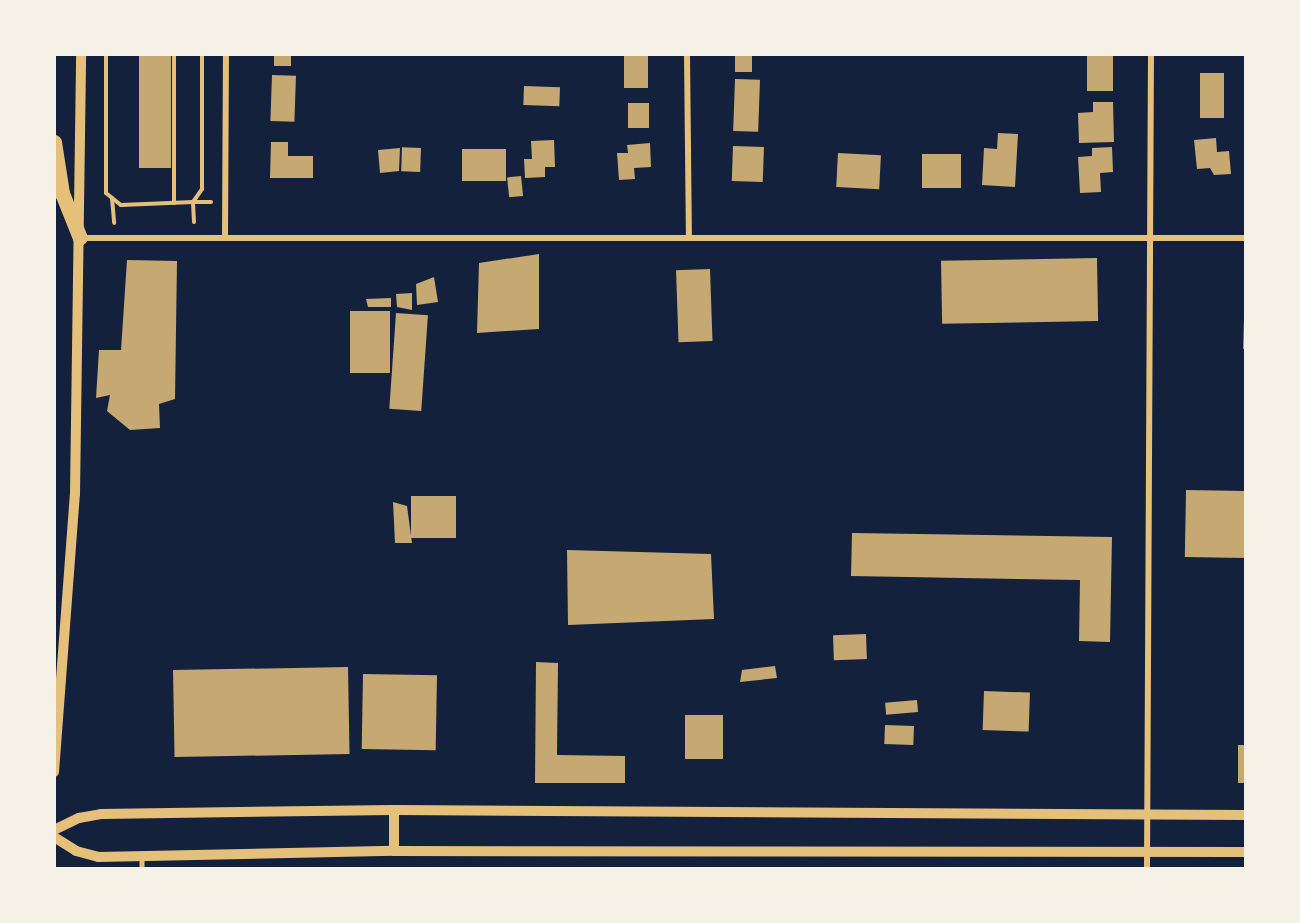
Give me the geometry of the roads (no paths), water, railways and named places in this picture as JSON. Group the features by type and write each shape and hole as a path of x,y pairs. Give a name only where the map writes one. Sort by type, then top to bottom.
{"main road":[{"path":"54,142 62,193 80,238"}],"street":[{"path":"54,772 75,494 81,54"},
{"path":"225,54 225,238"},
{"path":"687,54 689,238"},
{"path":"1147,869 1151,54"},
{"path":"80,238 1246,238"},
{"path":"394,810 394,851"},
{"path":"54,830 79,818 101,814 394,810 1246,815"},
{"path":"54,837 88,855 142,856 394,851 1246,852"}],"lane":[{"path":"142,856 142,869"}]}
